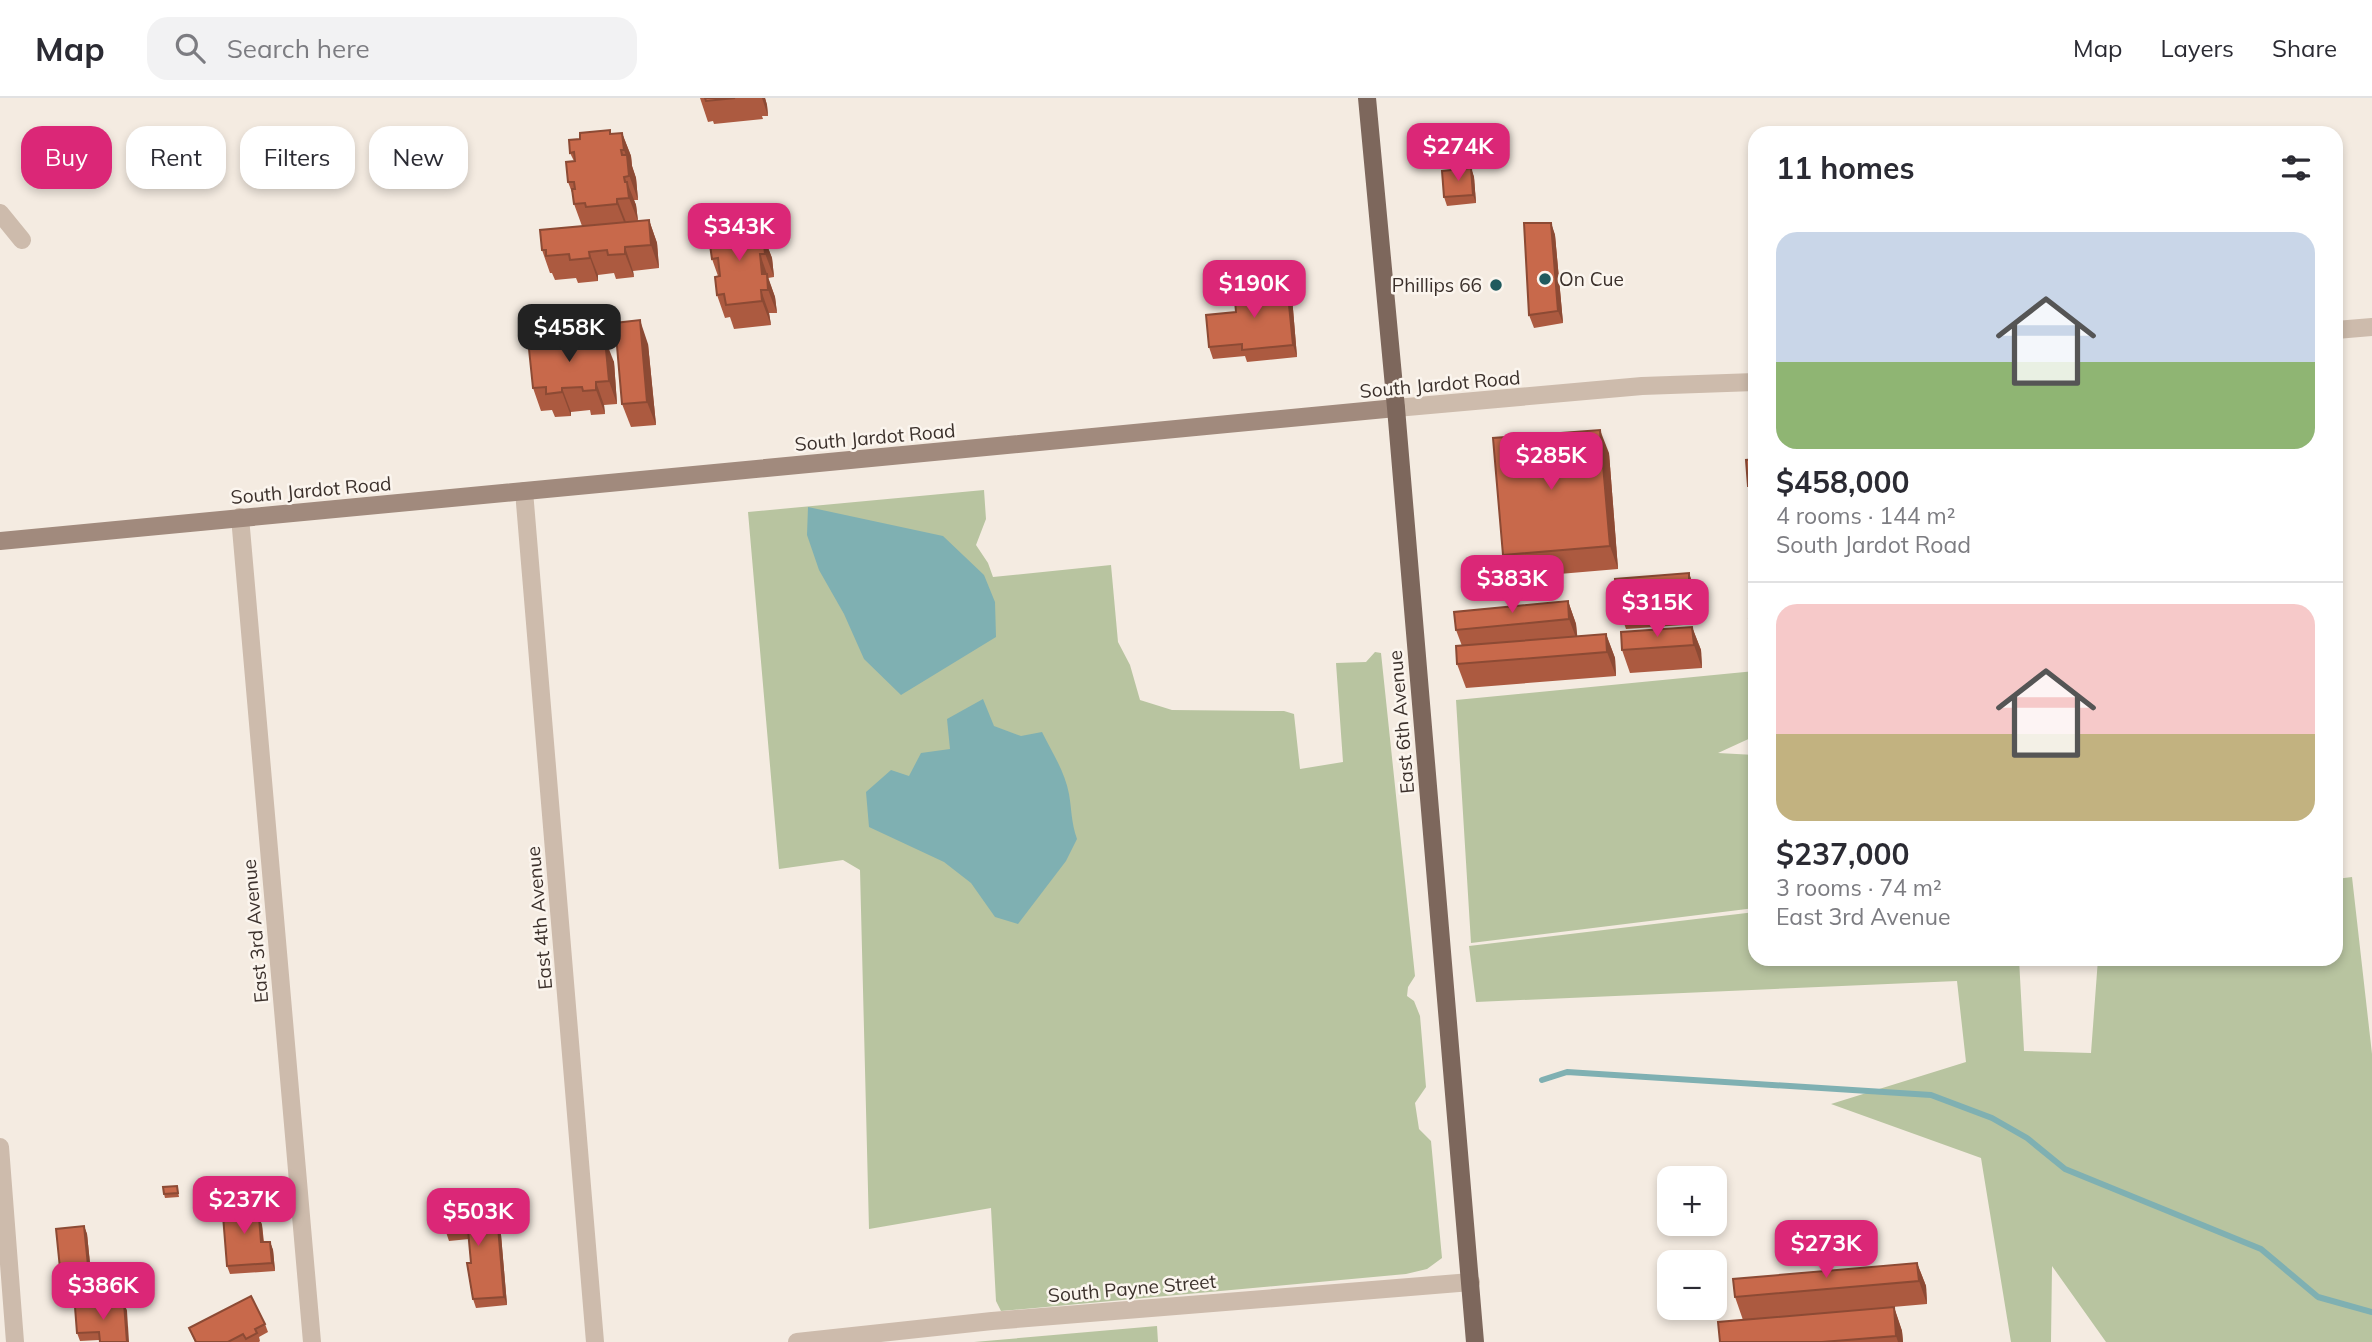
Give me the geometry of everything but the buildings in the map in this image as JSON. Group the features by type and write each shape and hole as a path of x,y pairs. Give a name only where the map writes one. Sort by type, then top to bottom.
{"main road":[{"name":"East 6th Avenue","path":"1367,98 1475,1342"},
{"name":"South Jardot Road","path":"0,541 1396,408"}],"street":[{"path":"0,213 22,240"},
{"path":"2343,329 2372,327"},
{"name":"South Jardot Road","path":"1396,408 1642,386 1748,382"},
{"name":"East 4th Avenue","path":"524,491 596,1342"},
{"name":"East 3rd Avenue","path":"240,517 312,1342"},
{"path":"0,1147 15,1342"},
{"name":"South Payne Street","path":"797,1342 1005,1320 1471,1282"}],"green space":[{"path":"984,490 986,519 976,545 988,563 993,577 1111,565 1118,642 1130,665 1140,700 1172,710 1284,711 1294,714 1300,769 1343,762 1336,663 1366,662 1375,652 1381,653 1415,976 1408,987 1407,996 1414,1001 1420,1016 1426,1087 1415,1103 1419,1129 1431,1141 1442,1258 1427,1269 1406,1274 1001,1311 996,1301 991,1208 869,1229 860,870 843,860 779,869 748,512"},
{"path":"1748,672 1748,739 1718,753 1748,755 1748,909 1471,943 1456,700"},
{"path":"2352,877 2372,1054 2372,1342 2106,1342 2052,1266 2051,1342 2011,1342 1981,1158 1831,1104 1966,1062 1957,981 1476,1002 1469,946 1748,913 1748,966 2019,966 2024,1051 2091,1053 2097,966 2343,966 2343,878"},
{"path":"1157,1326 1158,1342 974,1342"}],"water":[{"path":"808,507 943,536 984,575 995,602 996,637 901,695 864,659 844,614 819,570 807,535"},
{"path":"983,699 994,726 1021,736 1042,732 1064,778 1077,839 1066,861 1018,924 995,917 971,883 944,862 869,827 866,792 891,770 909,776 921,753 950,749 947,719"}],"waterway":[{"path":"1542,1080 1567,1072 1931,1095 1992,1118 2027,1138 2065,1169 2261,1249 2318,1297 2372,1312"}],"place":[{"name":"On Cue","path":"1545,279"},
{"name":"Phillips 66","path":"1496,285"}]}
